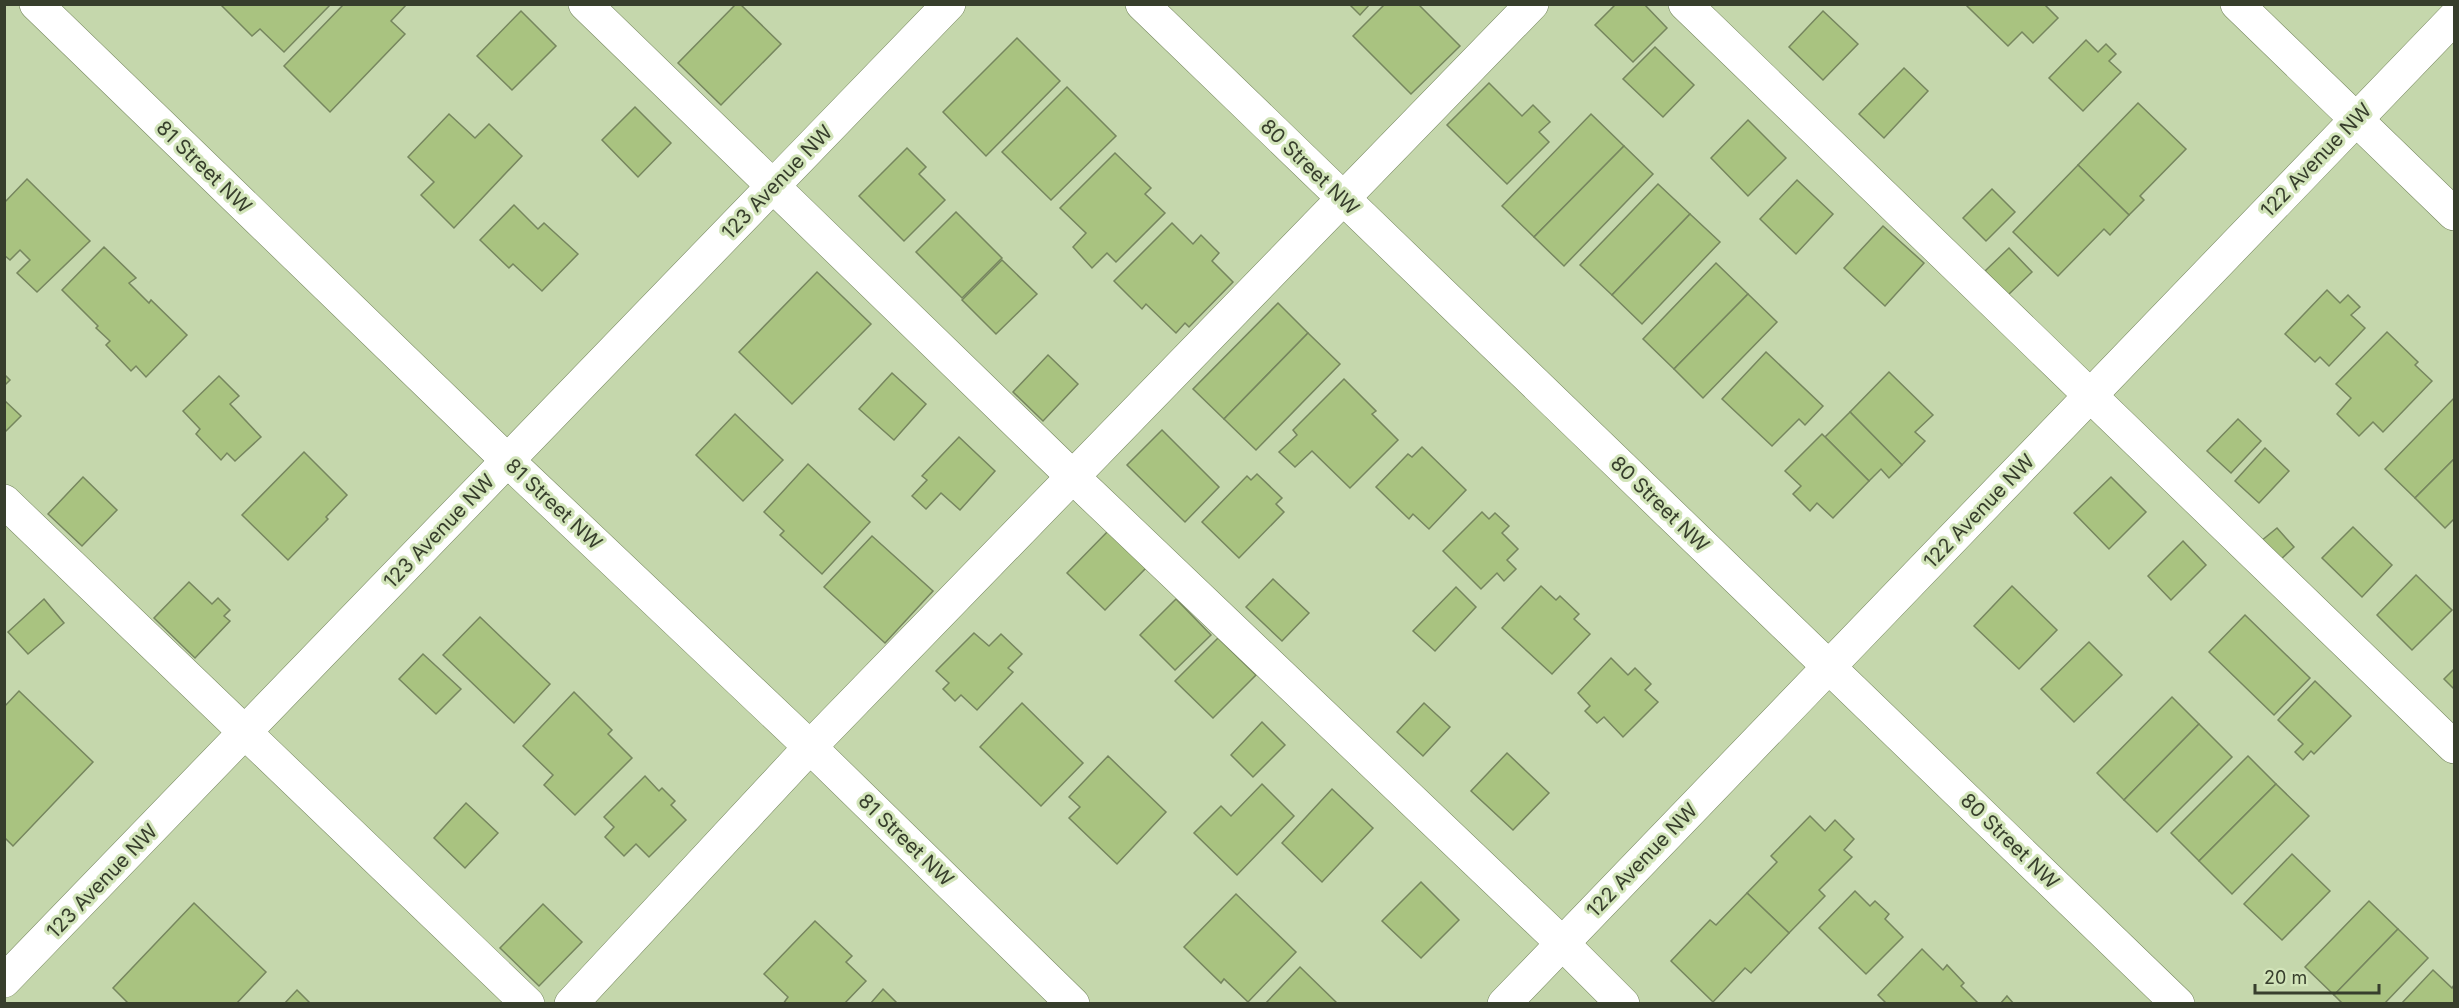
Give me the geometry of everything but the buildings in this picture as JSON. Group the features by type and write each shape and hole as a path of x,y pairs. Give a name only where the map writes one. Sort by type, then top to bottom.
{"street":[{"name":"81 Street NW","path":"36,4 507,460 810,747 1073,1004"},
{"path":"585,4 1074,478 1563,943 1623,1004"},
{"name":"123 Avenue NW","path":"4,981 949,4"},
{"name":"80 Street NW","path":"1142,4 2178,1004"},
{"path":"572,1004 810,747 1074,478 1532,4"},
{"path":"1685,4 2454,747"},
{"path":"2237,4 2454,214"},
{"name":"122 Avenue NW","path":"1504,1004 2454,18"},
{"path":"4,501 528,1004"}]}
